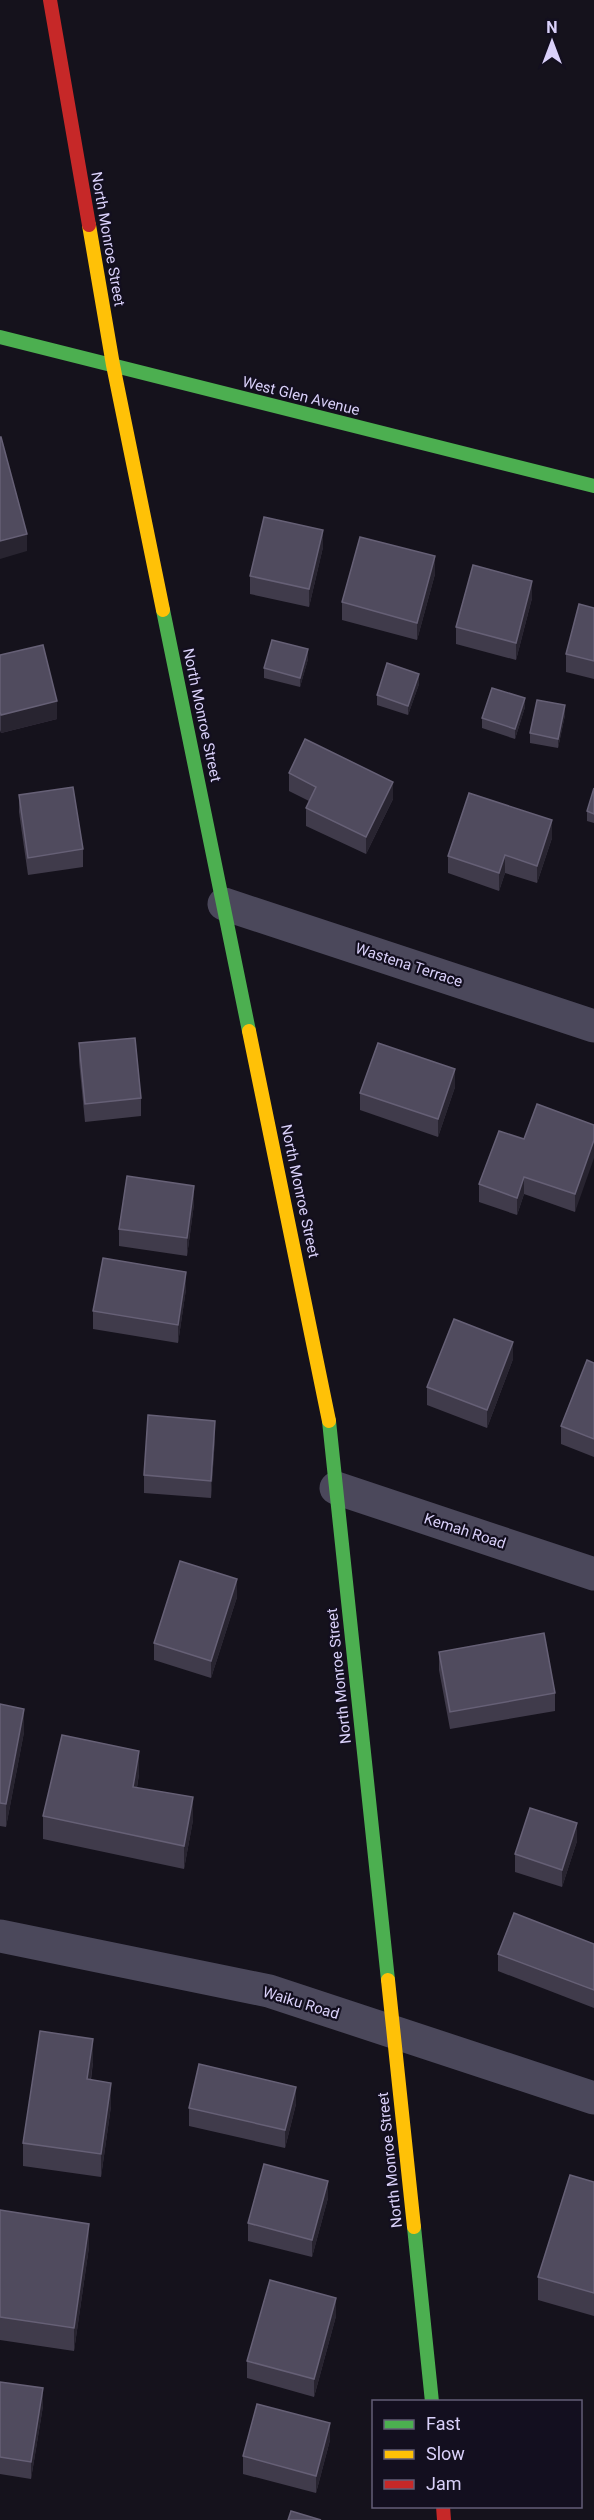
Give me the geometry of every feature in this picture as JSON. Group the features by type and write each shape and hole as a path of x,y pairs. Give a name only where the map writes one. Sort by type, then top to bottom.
{"main road":[{"name":"North Monroe Street","path":"50,0 113,365 328,1413 432,2400"},
{"name":"West Glen Avenue","path":"0,337 594,486"}],"street":[{"name":"Wastena Terrace","path":"224,904 594,1026"},
{"name":"Kemah Road","path":"336,1488 594,1574"},
{"name":"Waiku Road","path":"0,1936 269,1991 594,2098"}],"building":[{"path":"0,437 27,534 0,541"},
{"path":"264,517 323,530 309,589 250,576"},
{"path":"360,537 435,556 417,623 342,602"},
{"path":"473,565 532,581 516,643 456,627"},
{"path":"579,604 594,608 594,661 566,654"},
{"path":"272,640 308,649 300,678 264,668"},
{"path":"43,645 57,701 1,715 0,655"},
{"path":"387,663 419,674 408,706 377,695"},
{"path":"492,688 525,698 515,729 482,718"},
{"path":"537,700 565,705 558,739 530,733"},
{"path":"305,739 393,782 366,837 306,808 316,787 289,773"},
{"path":"73,787 83,849 28,858 19,795"},
{"path":"594,788 594,814 587,811"},
{"path":"469,793 552,820 537,866 505,855 499,873 448,856"},
{"path":"135,1038 141,1098 85,1104 79,1043"},
{"path":"378,1043 455,1069 438,1119 360,1093"},
{"path":"537,1104 594,1125 594,1140 575,1194 524,1177 517,1198 479,1184 499,1131 524,1139"},
{"path":"127,1176 194,1186 187,1238 119,1229"},
{"path":"103,1258 186,1272 178,1325 93,1311"},
{"path":"454,1319 513,1342 487,1410 427,1387"},
{"path":"587,1360 594,1363 594,1439 561,1426"},
{"path":"148,1415 215,1421 211,1481 144,1475"},
{"path":"180,1561 237,1579 211,1661 154,1643"},
{"path":"544,1633 555,1693 450,1712 439,1652"},
{"path":"0,1704 24,1709 6,1804 0,1803"},
{"path":"62,1735 139,1751 133,1787 193,1797 184,1846 43,1816"},
{"path":"530,1808 577,1823 562,1870 515,1854"},
{"path":"514,1913 594,1944 594,1990 498,1954"},
{"path":"40,2031 93,2039 87,2079 111,2083 101,2154 23,2143"},
{"path":"199,2064 296,2087 285,2130 189,2108"},
{"path":"264,2164 328,2181 312,2240 248,2223"},
{"path":"570,2175 594,2182 594,2293 538,2277"},
{"path":"0,2210 89,2224 74,2328 0,2317"},
{"path":"270,2280 336,2298 314,2379 247,2361"},
{"path":"0,2382 43,2388 31,2462 0,2457"},
{"path":"257,2404 330,2423 316,2476 243,2456"},
{"path":"291,2511 321,2520 288,2520"}],"traffic: fast":[{"path":"0,337 594,486"},
{"path":"163,610 249,1031"},
{"path":"329,1421 388,1980"},
{"path":"414,2227 432,2400"}],"traffic: slow":[{"path":"89,225 113,365 163,610"},
{"path":"249,1031 329,1421"},
{"path":"388,1980 414,2227"}],"traffic: jam":[{"path":"50,0 89,225"},
{"path":"443,2508 444,2520"}]}
